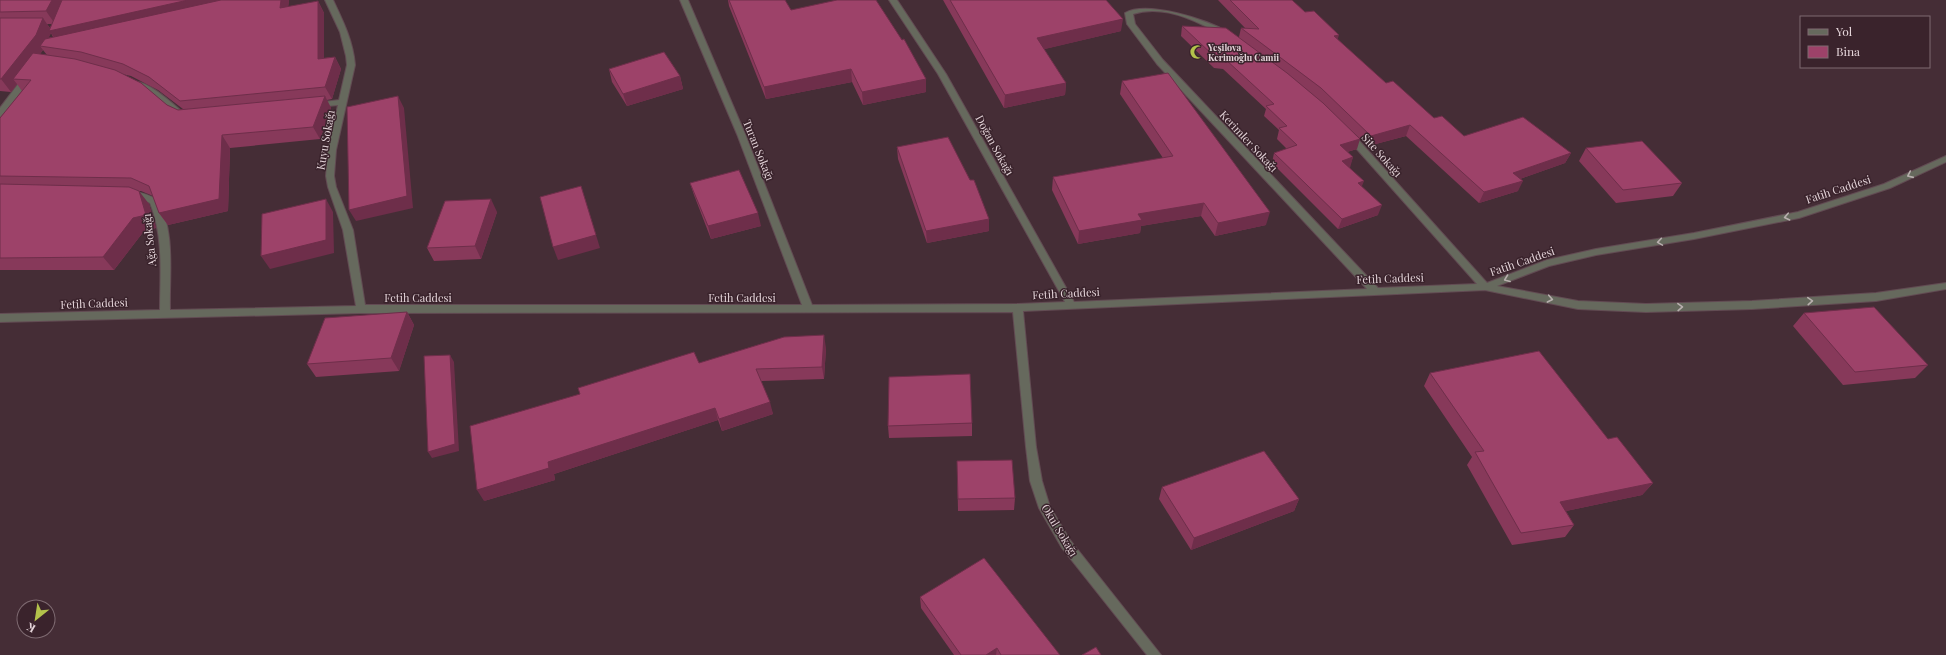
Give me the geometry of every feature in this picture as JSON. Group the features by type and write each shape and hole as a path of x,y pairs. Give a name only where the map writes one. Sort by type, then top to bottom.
{"street":[{"name":"Kuyu Sokağı","path":"329,0 342,29 350,53 350,71 332,157 330,175 332,187 345,219 349,236 361,309"},
{"name":"Turan Sokağı","path":"684,0 741,134 810,309"},
{"name":"Doğan Sokağı","path":"893,0 942,74 1071,305"},
{"name":"Kerimler Sokağı","path":"1233,39 1188,9 1157,1 1144,2 1134,7 1129,13 1131,24 1144,42 1188,92 1375,290"},
{"path":"0,114 35,69"},
{"path":"128,79 156,94 181,115 187,118 193,118"},
{"path":"306,106 344,102"},
{"name":"Site Sokağı","path":"1342,127 1484,287"},
{"name":"Fatih Caddesi","path":"1484,287 1547,263 1596,252 1694,236 1799,215 1880,188 1946,159"},
{"name":"Ağa Sokağı","path":"122,194 140,195 154,201 158,208 163,240 165,313"},
{"name":"Fatih Caddesi","path":"1484,287 1578,305 1646,308 1752,305 1876,297 1946,286"},
{"name":"Fetih Caddesi","path":"0,318 361,309 1018,308 1375,290 1484,287"},
{"name":"Okul Sokağı","path":"1018,308 1031,447 1036,481 1045,508 1066,544 1155,655"}],"building":[{"path":"0,0 52,0 46,11 0,12"},
{"path":"62,0 188,0 49,31"},
{"path":"221,0 281,0 280,8 318,1 318,59 335,57 325,87 180,101 149,77 123,64 81,52 40,46 45,39"},
{"path":"729,0 785,0 791,10 837,0 876,0 902,40 904,39 926,79 862,92 851,69 764,87"},
{"path":"950,0 1106,0 1123,19 1037,38 1066,83 1005,95"},
{"path":"1230,0 1292,0 1305,12 1314,11 1339,35 1334,36 1386,83 1393,81 1434,118 1442,116 1464,136 1523,117 1571,153 1513,173 1523,181 1484,192 1410,125 1371,136 1321,88 1241,28 1259,29"},
{"path":"0,18 43,18 36,35 1,79 0,79"},
{"path":"1182,26 1226,28 1287,73 1323,103 1360,139 1340,145 1353,157 1342,161 1364,181 1358,183 1382,205 1342,219 1274,153 1297,145 1279,128 1287,126 1266,106 1274,104 1225,59 1216,58"},
{"path":"664,52 680,76 623,94 609,69"},
{"path":"33,53 75,59 115,70 141,83 167,105 178,110 325,96 313,127 222,135 219,199 159,213 149,186 131,178 0,176 0,118 31,80 13,79"},
{"path":"1168,73 1270,212 1218,223 1204,203 1138,214 1142,220 1079,231 1053,177 1173,156 1122,81"},
{"path":"398,96 407,196 349,210 347,107"},
{"path":"948,137 970,180 974,180 989,219 926,231 897,147"},
{"path":"1642,141 1682,183 1623,190 1586,148"},
{"path":"739,170 758,213 708,226 690,183"},
{"path":"0,184 129,187 139,191 146,215 133,218 103,257 0,258"},
{"path":"581,186 596,235 553,247 540,197"},
{"path":"326,199 326,240 261,256 262,214"},
{"path":"491,199 475,246 427,248 445,201"},
{"path":"1874,307 1928,365 1855,372 1804,313"},
{"path":"407,312 391,358 307,364 325,318"},
{"path":"824,335 822,367 756,369 770,402 719,419 715,408 548,462 549,468 477,490 470,426 580,394 578,388 694,352 699,363 784,337"},
{"path":"1539,351 1608,439 1617,437 1653,483 1560,502 1574,525 1521,533 1475,452 1484,451 1430,373"},
{"path":"450,355 455,444 428,452 424,356"},
{"path":"970,374 972,423 888,426 889,377"},
{"path":"1264,451 1299,499 1194,538 1162,487"},
{"path":"1012,460 1015,498 958,499 957,461"},
{"path":"984,558 1060,655 1001,655 997,648 986,655 961,655 920,597"},
{"path":"1096,647 1101,655 1082,655"}],"place":[{"name":"Yeşilova Kerimoğlu Camii","path":"1197,52"}]}
